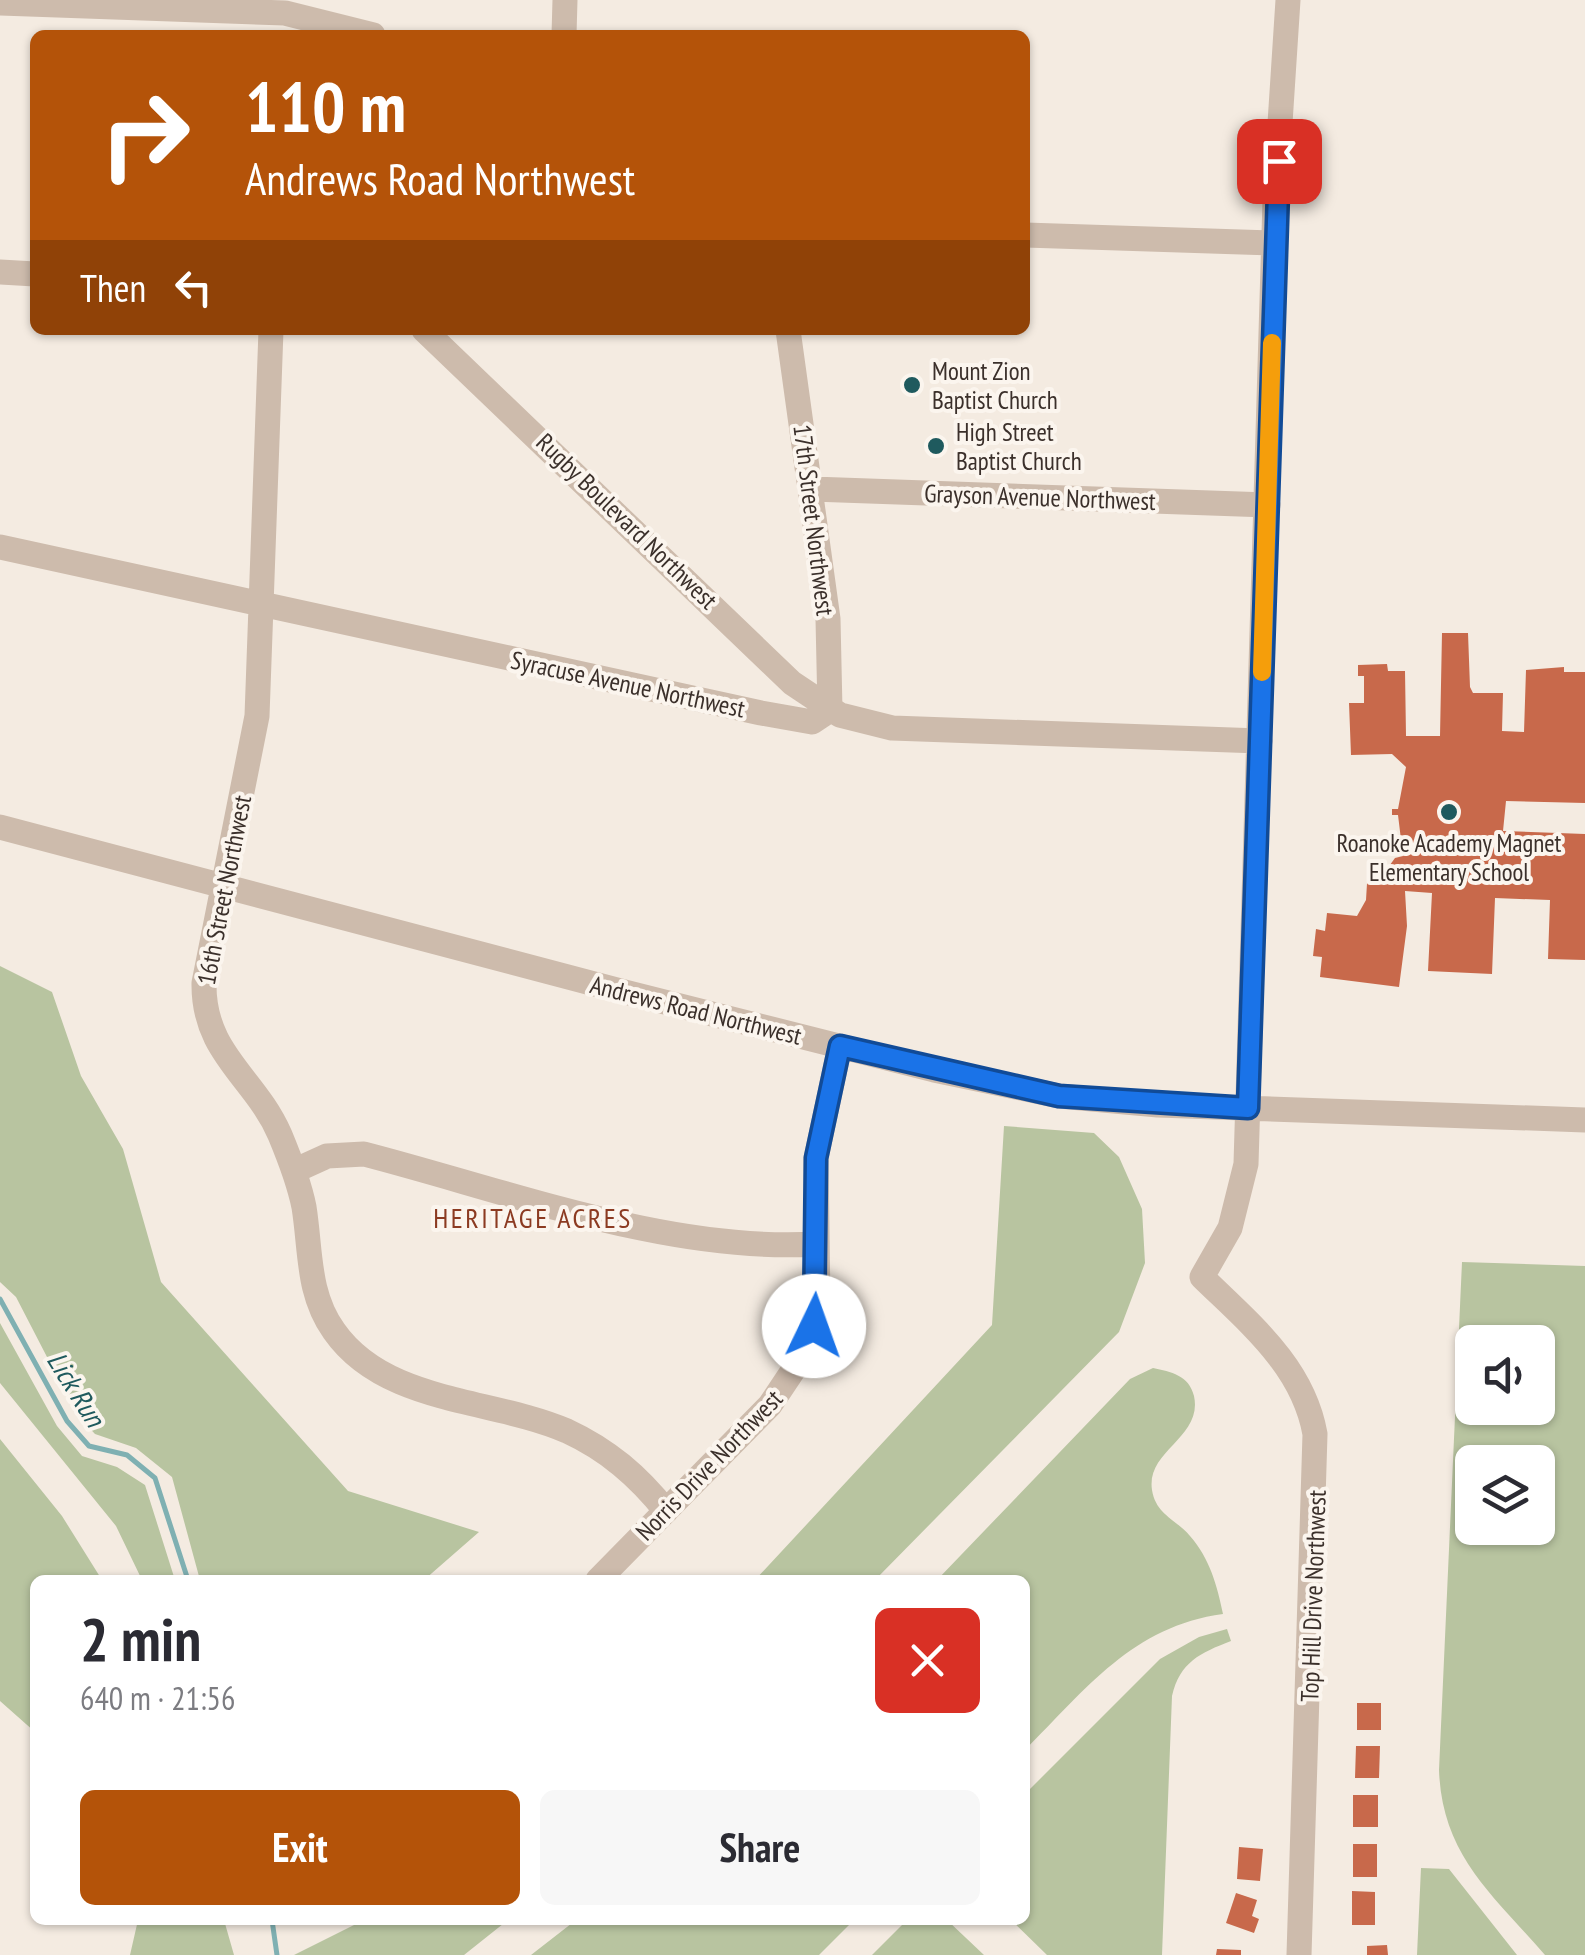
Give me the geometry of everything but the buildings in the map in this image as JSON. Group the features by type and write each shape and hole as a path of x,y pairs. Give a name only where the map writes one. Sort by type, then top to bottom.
{"street":[{"path":"564,30 566,0"},
{"path":"1248,1108 1273,242 1288,0"},
{"path":"0,3 285,16 350,30"},
{"path":"1030,235 1273,242"},
{"path":"0,272 30,274"},
{"name":"16th Street Northwest","path":"271,335 257,716 204,983 209,1028 271,1118 294,1171 312,1283 320,1307 349,1350 382,1374 410,1386 523,1416 592,1444 643,1482 666,1511"},
{"name":"Rugby Boulevard Northwest","path":"429,335 792,683 830,710"},
{"name":"17th Street Northwest","path":"789,335 831,655 830,710"},
{"name":"Grayson Avenue Northwest","path":"812,490 1268,505"},
{"name":"Syracuse Avenue Northwest","path":"0,547 812,722 830,710 892,728 1260,741"},
{"name":"Andrews Road Northwest","path":"0,827 840,1046 1059,1096 1248,1108 1585,1120"},
{"name":"Norris Drive Northwest","path":"603,1575 794,1375 814,1326 816,1158 840,1046"},
{"name":"Top Hill Drive Northwest","path":"1248,1108 1240,1197 1230,1228 1202,1277 1287,1367 1304,1393 1315,1434 1299,1955"},
{"path":"294,1171 327,1156 364,1154 686,1238 761,1247 816,1244"}],"green space":[{"path":"0,966 52,992 81,1076 123,1149 161,1282 348,1491 479,1532 430,1575 199,1575 172,1477 136,1448 95,1434 77,1415 16,1297 0,1282"},
{"path":"1004,1126 1094,1133 1119,1157 1142,1209 1145,1263 1119,1332 880,1575 760,1575 992,1325"},
{"path":"1462,1262 1585,1266 1585,1955 1545,1955 1473,1872 1449,1826 1439,1770 1455,1417 1455,1425 1555,1425 1555,1325 1459,1325"},
{"path":"0,1323 57,1426 82,1456 117,1467 145,1485 173,1575 140,1575 116,1526 0,1383"},
{"path":"1153,1368 1173,1373 1192,1389 1195,1410 1190,1423 1157,1464 1152,1490 1162,1511 1185,1530 1203,1554 1223,1614 1191,1621 1137,1646 1091,1683 1030,1745 1030,1575 942,1575 1130,1379"},
{"path":"0,1439 62,1516 99,1575 30,1575 30,1728 0,1701"},
{"path":"1227,1629 1231,1641 1193,1660 1180,1675 1172,1696 1162,1955 1047,1955 1016,1925 1030,1925 1030,1789 1160,1659 1199,1637"},
{"path":"1421,1868 1449,1869 1517,1955 1417,1955"},
{"path":"137,1925 225,1925 234,1955 130,1955"},
{"path":"354,1925 502,1925 464,1955 294,1955"},
{"path":"570,1925 849,1925 819,1955 531,1955"},
{"path":"902,1925 952,1925 984,1955 872,1955"}],"waterway":[{"name":"Lick Run","path":"0,1299 67,1421 89,1446 127,1455 155,1478 186,1575"},
{"name":"Lick Run","path":"273,1925 277,1955"}],"slow traffic":[{"path":"1262,672 1272,343"}],"place":[{"name":"Mount Zion Baptist Church","path":"912,385"},
{"name":"High Street Baptist Church","path":"936,446"},
{"name":"Roanoke Academy Magnet Elementary School","path":"1449,812"}],"district":[{"name":"HERITAGE ACRES","path":"533,1218"}],"route":[{"path":"814,1326 818,1304 816,1158 840,1046 1059,1096 1248,1108 1273,242 1279,161"}]}
